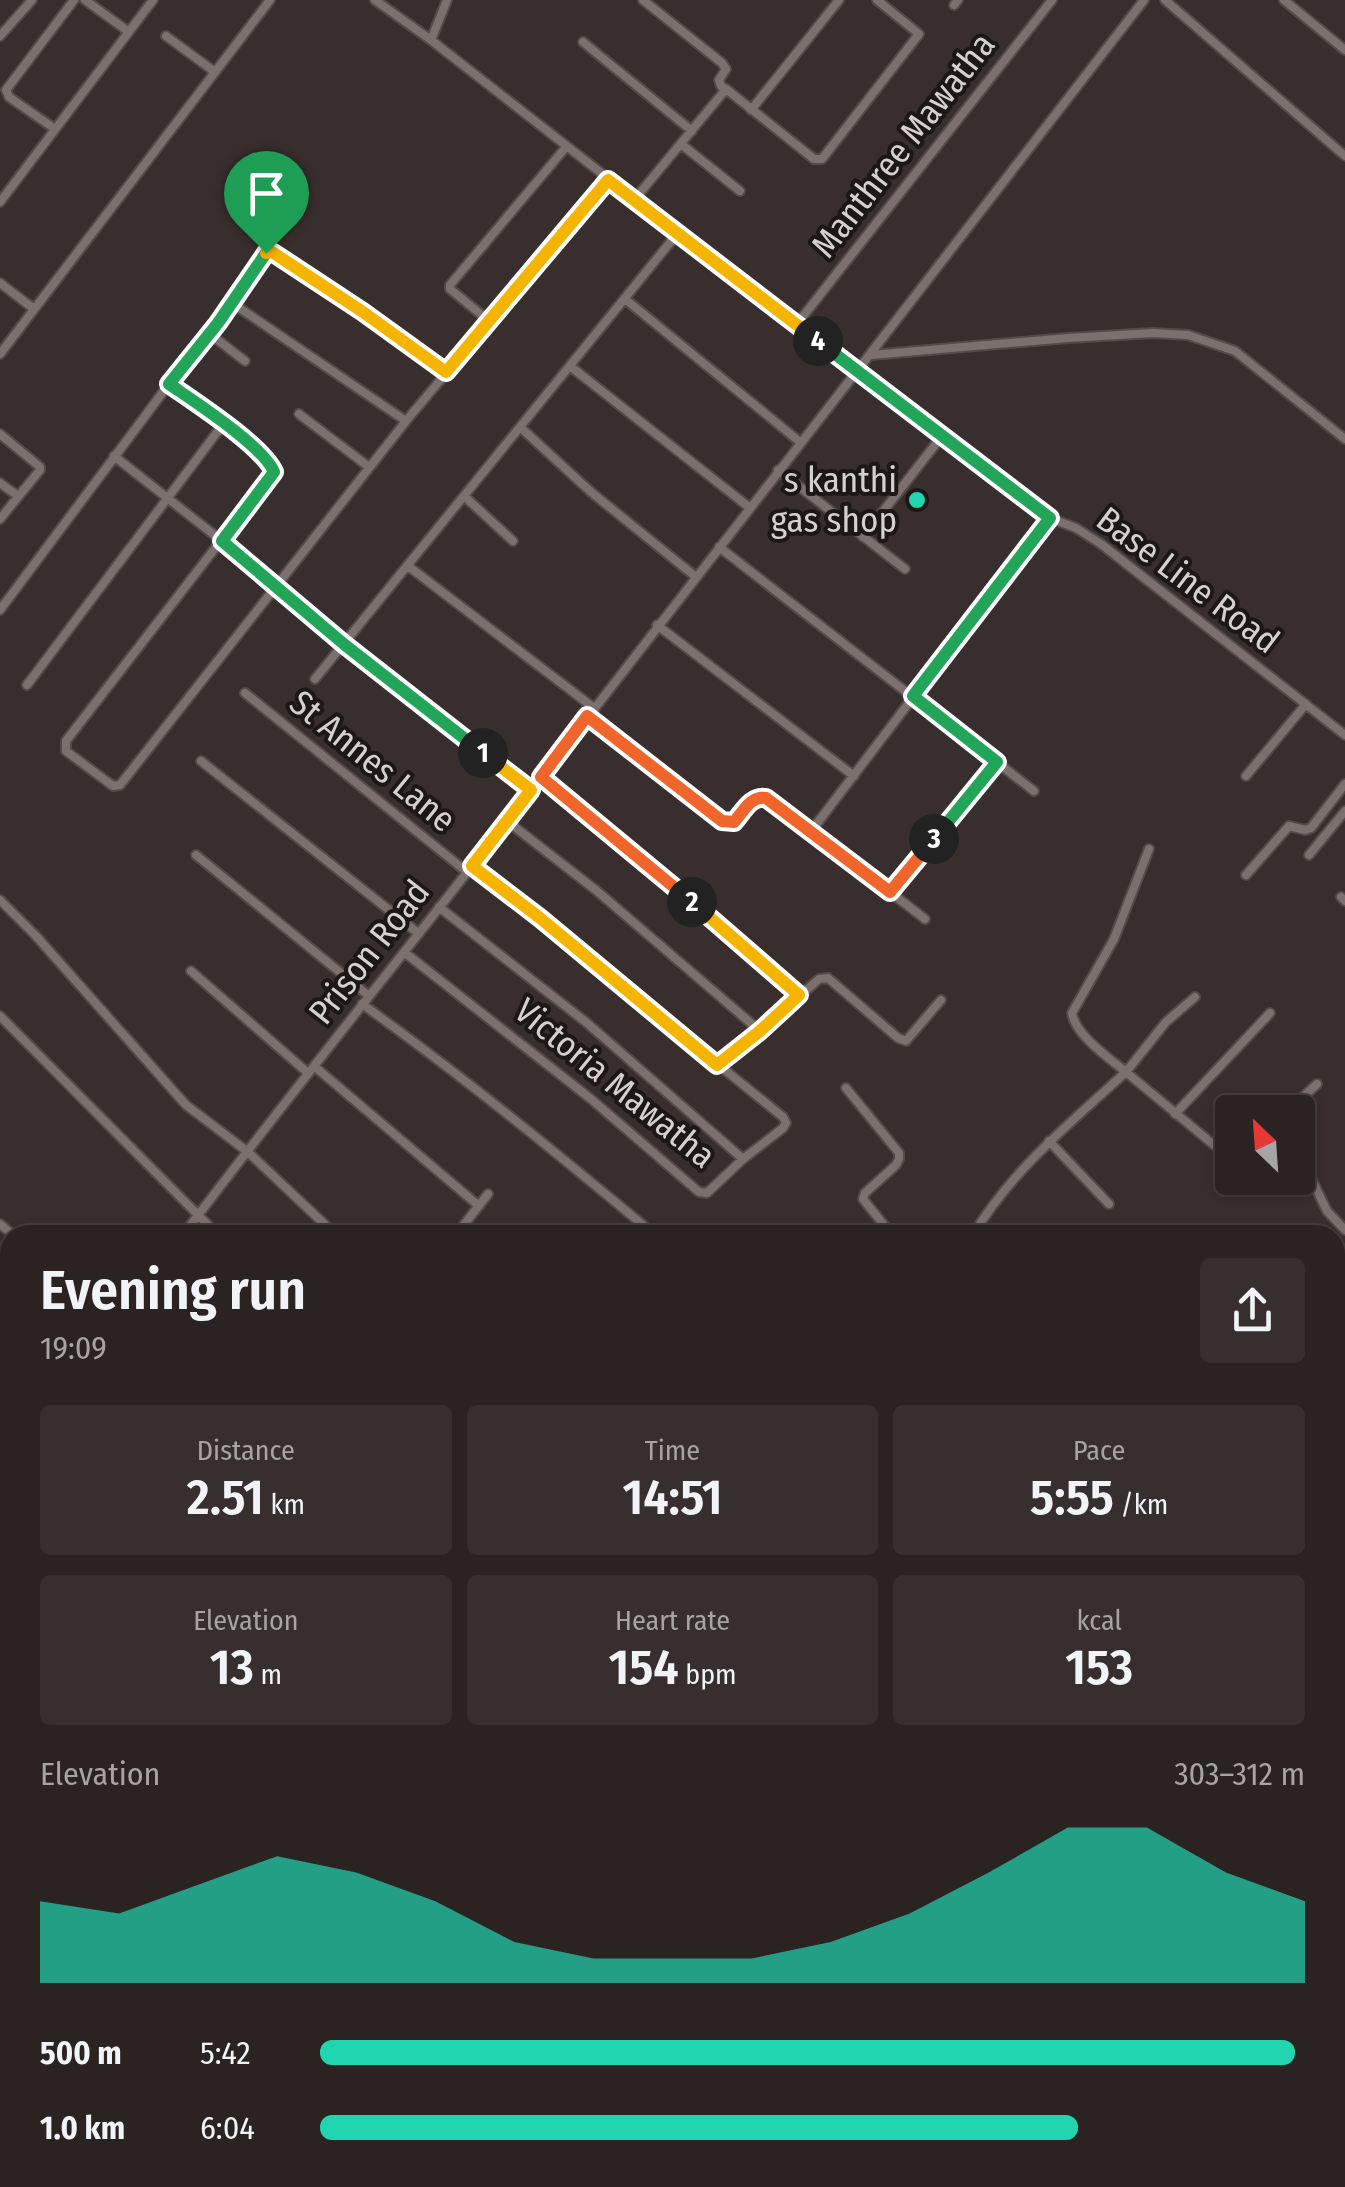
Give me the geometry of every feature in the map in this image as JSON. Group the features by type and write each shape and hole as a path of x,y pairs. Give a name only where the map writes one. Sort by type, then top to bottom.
{"street":[{"path":"0,36 32,0"},
{"path":"55,129 6,90 74,0"},
{"path":"85,0 129,32"},
{"path":"0,202 153,0"},
{"path":"0,354 270,0"},
{"name":"Base Line Road","path":"375,0 1050,518 1101,544 1345,736"},
{"path":"431,40 447,0"},
{"path":"644,0 722,63 726,69 719,80 726,89 820,160 919,34 877,0"},
{"path":"752,110 839,0"},
{"name":"Manthree Mawatha","path":"797,324 1052,0"},
{"name":"Prison Road","path":"190,1225 1144,0"},
{"path":"1165,0 1345,156"},
{"path":"1284,0 1345,50"},
{"path":"166,36 215,72"},
{"path":"583,42 692,131"},
{"path":"634,200 726,89"},
{"path":"681,144 740,191"},
{"path":"489,321 454,295 450,285 566,147"},
{"path":"169,384 224,423 267,460 274,472 66,741 66,751 113,786 120,785 406,421 608,180"},
{"path":"316,679 678,234"},
{"path":"0,610 210,334 266,253 272,252 363,312 446,372"},
{"path":"0,283 34,309"},
{"path":"625,299 800,442"},
{"path":"232,303 406,421"},
{"path":"210,334 245,361"},
{"path":"870,355 1068,338 1188,335 1235,351 1345,439"},
{"path":"570,366 750,508"},
{"path":"299,414 370,467"},
{"path":"27,685 224,423"},
{"path":"520,428 696,577"},
{"path":"0,434 40,467 0,519"},
{"path":"863,537 942,436"},
{"path":"114,456 345,645 531,790"},
{"path":"778,470 904,569"},
{"path":"0,483 18,496"},
{"path":"464,496 513,540"},
{"path":"812,830 1050,518"},
{"path":"719,547 1034,791"},
{"path":"408,566 594,708"},
{"path":"657,626 854,776"},
{"name":"St Annes Lane","path":"245,693 469,869 540,918 786,1123"},
{"path":"1246,776 1306,704"},
{"path":"587,716 722,821 734,822 751,801 760,796 766,798 925,919"},
{"path":"201,762 418,933"},
{"path":"890,892 997,762"},
{"path":"541,777 799,995"},
{"path":"1246,875 1289,826 1311,828 1345,784"},
{"path":"1309,854 1345,811"},
{"path":"507,821 760,1031"},
{"path":"1149,850 1114,939 1072,1013 1073,1022 1093,1044 1215,1145"},
{"path":"196,855 369,996"},
{"path":"0,900 186,1105 248,1152 325,1225"},
{"path":"439,907 587,1023 743,1159"},
{"name":"Victoria Mawatha","path":"404,952 591,1099 699,1192 708,1193 786,1123"},
{"path":"191,971 479,1206"},
{"path":"717,1065 818,978 828,978 906,1041 941,1000"},
{"path":"979,1225 1050,1141 1126,1072 1166,1022 1195,997"},
{"path":"362,1004 440,1060 644,1225"},
{"path":"1175,1114 1270,1013"},
{"path":"0,1016 207,1225"},
{"path":"1305,1095 1317,1084"},
{"path":"846,1088 899,1153 896,1165 863,1199 885,1225"},
{"path":"1050,1141 1109,1204"},
{"path":"1315,1186 1341,1225"},
{"path":"464,1225 488,1194"}],"place":[{"name":"s kanthi gas shop","path":"917,500"}],"route":[{"path":"608,180 1050,518 913,696 997,762 890,892 766,798 760,796 751,801 734,822 722,821 587,716 541,777 799,995 717,1065 472,866 531,790 345,645 222,541 274,472 273,468 224,423 169,384 218,323 266,253 272,252 363,312 446,372 608,180"}]}
